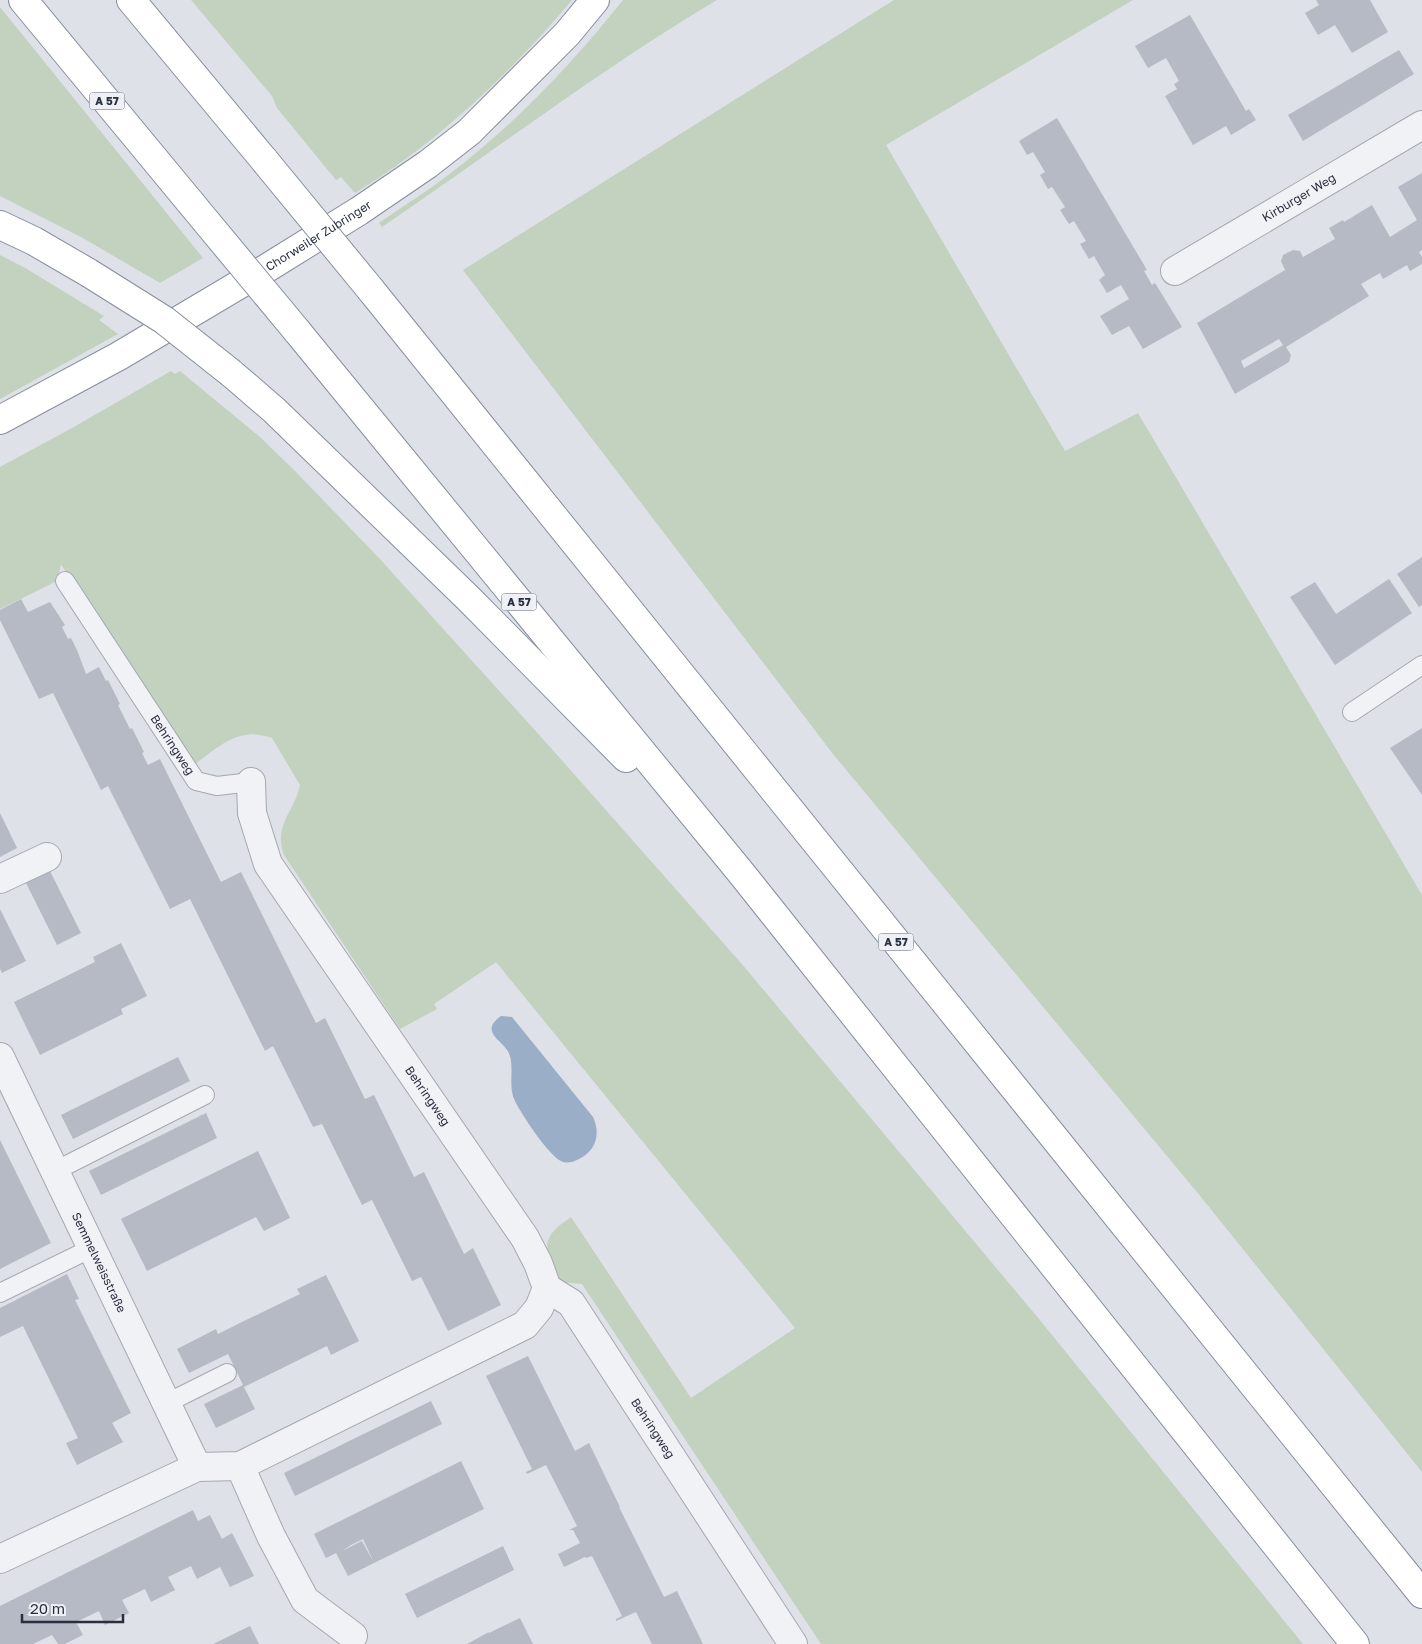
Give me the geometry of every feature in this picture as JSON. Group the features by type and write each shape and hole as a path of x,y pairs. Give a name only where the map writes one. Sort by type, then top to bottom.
{"highway":[{"name":"A 57","path":"23,0 742,874 1355,1644"},
{"name":"A 57","path":"131,0 371,290 1422,1594"},
{"name":"Chorweiler Zubringer","path":"0,420 119,356 267,268 359,211 428,164 469,132 567,34 595,0"},
{"path":"0,225 34,241 89,272 164,320 274,410 462,592 742,874"}],"street":[{"name":"Kirburger Weg","path":"1175,271 1422,125"},
{"name":"Behringweg","path":"251,782 252,813 268,864 525,1238 538,1263 547,1288 571,1302 793,1644"},
{"path":"0,879 46,856"},
{"name":"Semmelweisstraße","path":"0,1057 197,1467"},
{"path":"0,1559 197,1467 240,1466 525,1325 539,1308 547,1288"},
{"path":"240,1466 271,1536 305,1600 353,1636"}],"lane":[{"name":"Behringweg","path":"65,580 196,781 217,786 251,782"},
{"path":"1352,712 1422,665"},
{"path":"55,1171 205,1096"},
{"path":"0,1293 92,1248"},
{"path":"167,1404 227,1373"}],"green space":[{"path":"191,0 572,0 523,54 471,106 415,152 355,193 341,177 336,180 277,108 272,96"},
{"path":"623,0 717,0 631,54 382,227 379,223 451,173 521,113 584,47"},
{"path":"894,0 1133,0 886,145 1065,451 1138,413 1422,895 1422,1472 1201,1197 833,754 463,270"},
{"path":"0,7 203,258 160,283 81,237 0,196"},
{"path":"0,255 27,269 104,316 99,320 118,334 0,399"},
{"path":"171,371 175,374 180,371 260,437 295,471 379,558 551,748 741,963 1039,1319 1303,1644 821,1644 582,1284 559,1282 547,1249 549,1237 556,1228 571,1217 691,1398 795,1328 496,962 434,1004 437,1009 400,1029 284,855 281,844 283,826 300,785 272,738 250,734 240,736 221,745 194,765 61,564 57,581 0,609 0,467"}],"water":[{"path":"501,1016 512,1017 593,1117 597,1136 593,1147 585,1156 570,1162 561,1161 556,1158 523,1115 513,1096 510,1056 492,1032 494,1022"}],"building":[{"path":"1316,0 1370,0 1388,32 1352,53 1335,25 1318,35 1305,13 1319,5"},
{"path":"1190,15 1246,111 1249,109 1256,120 1231,135 1226,126 1193,145 1165,96 1177,89 1174,84 1179,81 1166,58 1148,68 1135,46"},
{"path":"1399,50 1414,74 1303,141 1288,115"},
{"path":"1057,118 1147,270 1144,271 1152,285 1155,283 1182,327 1143,349 1129,326 1112,335 1100,316 1129,299 1121,285 1107,293 1099,280 1105,275 1094,256 1089,259 1080,244 1086,241 1074,221 1069,224 1060,210 1065,207 1052,187 1048,189 1040,175 1045,172 1033,152 1027,155 1019,141"},
{"path":"1422,173 1422,250 1419,252 1422,257 1422,264 1410,271 1407,265 1383,279 1380,273 1361,284 1369,296 1286,347 1291,355 1289,362 1235,394 1197,323 1285,270 1281,261 1283,255 1293,250 1300,251 1303,257 1335,239 1329,228 1343,220 1344,222 1372,205 1390,237 1417,220 1398,187","holes":["1279,339 1283,345 1244,368 1241,361"]},
{"path":"1422,557 1422,605 1419,607 1397,574"},
{"path":"1389,579 1412,613 1335,665 1290,597 1315,582 1336,614"},
{"path":"21,599 28,612 50,602 65,625 62,627 68,639 71,638 86,674 99,667 106,681 108,680 130,729 132,728 144,752 142,753 148,765 160,759 221,882 241,872 316,1023 325,1018 365,1099 374,1095 414,1177 424,1172 464,1254 473,1248 501,1305 448,1331 421,1277 412,1281 372,1200 362,1205 322,1124 313,1127 273,1046 265,1051 190,899 170,909 108,786 101,790 53,693 39,699 0,620 0,610"},
{"path":"1422,728 1422,795 1390,748"},
{"path":"0,813 17,848 0,857"},
{"path":"49,869 81,933 57,945 25,881"},
{"path":"0,909 26,961 2,973 0,969"},
{"path":"121,943 147,996 121,1009 123,1014 40,1055 14,1002 95,962 93,957"},
{"path":"178,1057 190,1081 73,1139 61,1115"},
{"path":"206,1113 217,1138 101,1195 89,1171"},
{"path":"0,1140 51,1243 0,1269"},
{"path":"258,1151 290,1218 264,1231 256,1217 147,1271 121,1219"},
{"path":"67,1274 79,1299 75,1300 131,1413 112,1423 123,1442 77,1465 66,1443 78,1438 23,1326 0,1337 0,1308"},
{"path":"326,1275 359,1341 331,1355 327,1346 244,1387 255,1409 216,1428 204,1404 243,1385 228,1354 189,1373 177,1349 216,1329 218,1334 300,1294 297,1289"},
{"path":"528,1356 575,1451 589,1443 664,1597 677,1591 703,1644 652,1644 636,1612 616,1621 616,1619 622,1616 592,1556 585,1557 564,1567 558,1554 580,1543 573,1530 569,1530 577,1526 546,1465 527,1474 526,1472 532,1469 486,1376"},
{"path":"431,1401 442,1424 295,1496 284,1473"},
{"path":"461,1461 484,1509 348,1576 336,1553 326,1558 314,1534","holes":["363,1539 374,1563 362,1541 342,1551"]},
{"path":"193,1510 198,1521 210,1515 222,1539 232,1533 254,1576 230,1587 220,1567 197,1579 191,1566 168,1577 175,1590 151,1602 145,1589 122,1600 129,1613 105,1625 99,1611 76,1622 83,1635 65,1644 58,1644 52,1635 33,1644 0,1644 0,1606"},
{"path":"503,1546 514,1570 417,1618 405,1594"},
{"path":"520,1618 533,1644 467,1644 489,1632"},
{"path":"250,1626 259,1644 213,1644"}]}
